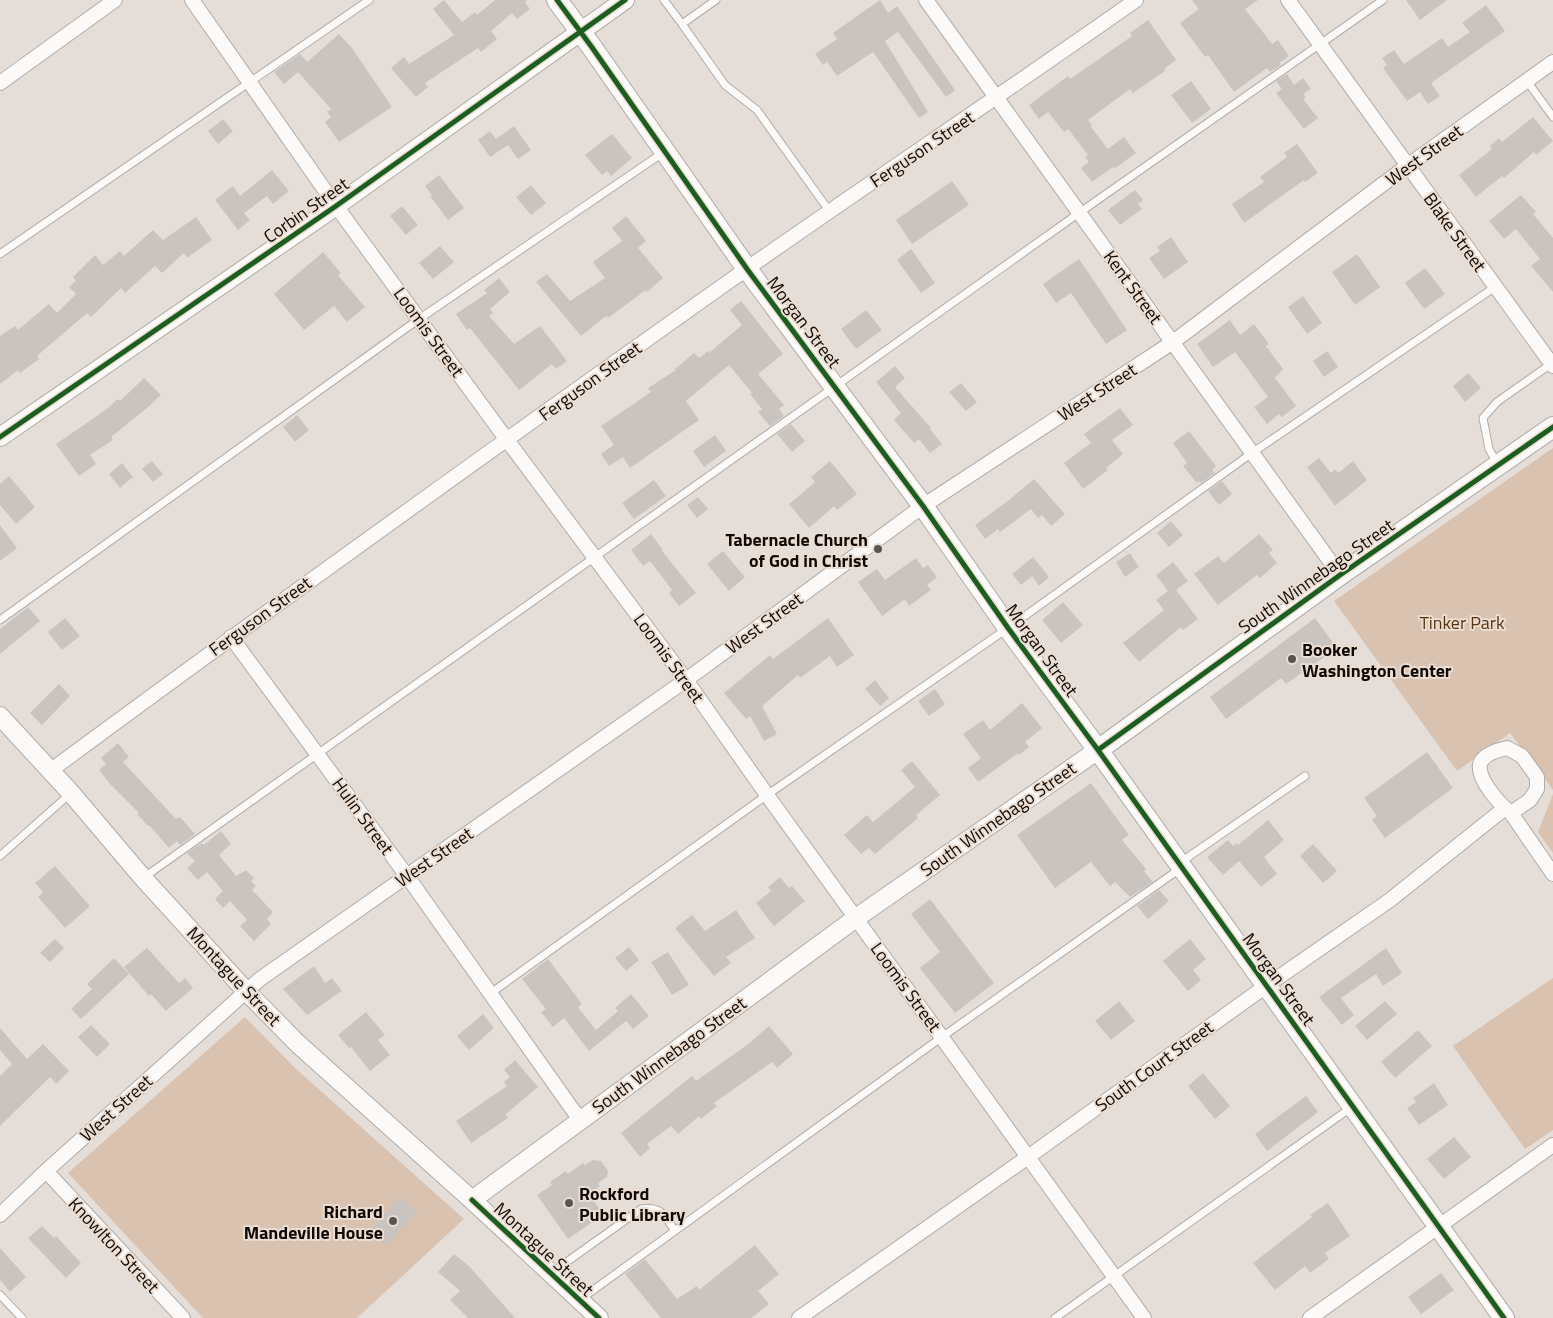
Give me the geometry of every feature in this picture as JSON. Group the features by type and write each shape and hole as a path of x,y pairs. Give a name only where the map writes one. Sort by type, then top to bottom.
{"main road":[{"name":"Morgan Street","path":"557,0 747,269 836,387 922,506 1504,1318"},
{"name":"South Winnebago Street","path":"1098,750 1340,574 1553,427"}],"street":[{"path":"0,83 115,0"},
{"name":"Loomis Street","path":"192,0 336,206 686,680 1144,1318"},
{"name":"Corbin Street","path":"0,437 336,206 625,0"},
{"name":"Kent Street","path":"926,0 1340,574"},
{"name":"Ferguson Street","path":"50,771 232,637 747,269 1136,0"},
{"name":"Blake Street","path":"1288,0 1552,365"},
{"name":"West Street","path":"1,1212 260,979 686,680 922,506 1173,342 1407,166 1553,62"},
{"name":"Hulin Street","path":"232,637 407,876 580,1120"},
{"name":"Montague Street","path":"0,716 71,793 143,878 246,991 297,1042 599,1318"},
{"path":"1508,811 1530,800 1537,789 1537,777 1522,756 1507,748 1494,752 1482,760 1480,765 1483,781 1508,811 1553,874"},
{"name":"South Winnebago Street","path":"472,1200 856,918 1098,750"},
{"name":"South Court Street","path":"799,1318 1390,900 1508,811"},
{"path":"1310,1318 1553,1145"},
{"name":"Knowlton Street","path":"46,1172 183,1318"}],"lane":[{"path":"0,254 369,0"},
{"path":"664,0 725,85 757,110 830,212"},
{"path":"682,24 716,0"},
{"path":"143,878 1079,213 1384,0"},
{"path":"1527,81 1553,117"},
{"path":"0,620 419,319 664,152"},
{"path":"491,993 767,795 1008,628 1252,452 1495,287"},
{"path":"1498,465 1489,449 1483,418 1497,402 1552,365"},
{"path":"579,1300 1305,776"},
{"path":"0,856 71,793"},
{"path":"1055,1318 1353,1106"},
{"path":"550,1273 641,1209 652,1208 661,1211 674,1231"},
{"path":"0,1294 22,1318"}],"green space":[{"name":"Tinker Park","path":"1553,448 1553,790 1510,733 1457,771 1334,601"},
{"path":"1553,794 1553,853 1538,832"},
{"path":"1553,978 1553,1130 1525,1149 1453,1046"},
{"path":"245,1017 295,1068 464,1219 357,1318 203,1318 68,1173"}],"building":[{"path":"444,0 462,22 475,12 477,15 495,0 527,0 525,2 530,9 517,19 512,13 491,31 497,39 481,52 478,48 425,83 428,87 416,97 391,68 404,57 409,64 454,35 433,9"},
{"path":"880,0 888,13 897,6 955,90 946,97 898,32 885,41 928,112 919,118 873,52 837,76 827,62 823,65 815,54 837,39 833,33"},
{"path":"1192,0 1258,0 1245,9 1272,44 1278,40 1289,56 1279,63 1281,65 1270,72 1267,68 1234,92 1208,55 1205,57 1180,23 1199,9"},
{"path":"1406,0 1447,0 1420,20"},
{"path":"1486,5 1505,31 1431,83 1440,96 1428,104 1420,92 1407,101 1383,68 1387,65 1382,58 1394,50 1404,64 1442,38 1448,47 1470,32 1462,23"},
{"path":"1148,20 1176,60 1164,69 1165,71 1133,93 1130,89 1088,120 1092,125 1091,127 1108,149 1124,137 1136,153 1092,182 1081,168 1089,162 1085,157 1088,155 1068,129 1064,132 1048,112 1039,119 1029,105 1068,76 1070,79 1132,36 1130,33"},
{"path":"339,34 352,48 392,107 339,142 325,122 331,117 327,112 331,109 298,72 284,84 274,72 300,54 307,62"},
{"path":"1287,74 1294,85 1303,78 1311,89 1303,94 1306,97 1303,99 1318,118 1304,129 1276,93 1282,89 1276,81"},
{"path":"1191,81 1211,109 1192,123 1171,95"},
{"path":"1533,117 1553,141 1536,155 1534,152 1504,178 1502,176 1476,197 1459,175 1492,149 1490,146 1499,138 1502,142"},
{"path":"223,119 233,131 218,144 208,131"},
{"path":"514,126 531,150 518,159 508,145 490,157 478,140 490,131 496,139"},
{"path":"612,134 632,158 611,176 607,171 602,175 585,155"},
{"path":"1297,144 1318,173 1305,182 1304,180 1244,223 1232,204 1264,182 1260,177 1287,157 1284,153"},
{"path":"272,170 289,191 273,204 267,196 244,213 250,220 238,230 215,200 233,186 240,196"},
{"path":"439,175 464,208 448,220 425,186"},
{"path":"952,181 969,205 912,244 896,220"},
{"path":"531,185 546,203 531,215 516,197"},
{"path":"1135,190 1143,200 1138,204 1142,209 1120,225 1108,210"},
{"path":"1521,195 1536,212 1533,214 1553,238 1553,292 1531,266 1540,259 1516,229 1504,239 1489,221"},
{"path":"402,206 418,225 406,235 390,216"},
{"path":"626,216 646,241 638,248 663,278 647,292 646,290 608,318 606,316 581,336 536,282 547,274 570,301 605,278 593,262 622,241 612,228"},
{"path":"196,217 212,240 187,258 184,253 162,273 155,266 125,293 121,288 91,317 87,313 37,356 39,359 20,373 18,370 0,384 0,336 15,326 18,330 49,304 57,313 76,294 69,287 76,281 73,277 95,255 103,265 120,251 124,256 153,230 163,240"},
{"path":"1171,237 1188,262 1164,279 1149,258 1160,251 1157,247"},
{"path":"440,246 454,262 433,279 419,263"},
{"path":"911,249 935,283 921,293 897,260"},
{"path":"323,252 341,273 338,275 365,307 347,322 334,306 304,330 274,294"},
{"path":"1357,254 1380,287 1355,305 1332,272"},
{"path":"1079,259 1127,330 1106,344 1071,293 1056,303 1043,284"},
{"path":"1425,268 1445,294 1424,309 1405,283"},
{"path":"499,278 510,292 490,309 493,313 489,316 514,344 540,326 567,361 556,369 552,364 519,390 470,328 467,330 456,314 487,293 484,290"},
{"path":"1303,296 1322,323 1307,334 1288,307"},
{"path":"741,301 783,354 758,374 784,405 779,409 784,416 770,426 758,412 762,409 750,394 752,393 729,365 686,401 699,420 630,468 623,457 609,466 601,454 614,445 601,426 651,392 648,388 676,370 694,353 699,358 708,351 709,353 742,325 730,310"},
{"path":"866,310 882,330 856,349 841,329"},
{"path":"1230,320 1240,335 1254,324 1269,344 1266,346 1283,369 1275,378 1296,406 1282,417 1279,414 1267,424 1254,407 1268,397 1235,352 1213,367 1197,344"},
{"path":"1327,351 1338,367 1324,377 1313,361"},
{"path":"895,366 905,378 895,387 931,428 942,444 930,453 919,439 914,443 894,420 901,413 876,382"},
{"path":"1468,373 1481,388 1465,402 1453,386"},
{"path":"144,378 161,395 111,437 113,440 90,455 96,464 79,476 56,444 107,409 118,399 120,401"},
{"path":"961,383 977,402 966,411 949,392"},
{"path":"1120,408 1133,425 1112,440 1123,454 1106,468 1108,470 1083,489 1064,463 1091,443 1084,434"},
{"path":"297,415 309,430 295,442 283,427"},
{"path":"791,424 805,441 792,452 777,434"},
{"path":"1189,431 1216,466 1212,470 1215,473 1201,483 1199,481 1197,483 1183,466 1187,463 1173,443"},
{"path":"715,435 726,451 704,467 693,451"},
{"path":"1319,458 1331,473 1335,469 1338,473 1353,461 1367,480 1335,506 1307,467"},
{"path":"152,461 163,474 153,482 142,469"},
{"path":"830,461 857,494 837,510 834,506 809,528 789,504 815,482 811,477"},
{"path":"122,463 133,477 120,488 109,474"},
{"path":"9,476 35,507 16,524 0,505 0,484"},
{"path":"1034,479 1065,514 1051,526 1042,515 1038,518 1031,509 1000,532 998,529 985,539 975,525"},
{"path":"654,480 666,496 634,519 622,503"},
{"path":"1222,481 1232,494 1219,505 1208,491"},
{"path":"698,497 708,509 697,518 687,505"},
{"path":"1171,521 1183,535 1169,547 1157,533"},
{"path":"0,525 17,548 0,561"},
{"path":"651,534 662,551 696,593 679,606 669,593 672,590 650,561 643,566 631,550"},
{"path":"1259,534 1273,550 1269,553 1277,563 1260,578 1257,575 1218,605 1194,574 1218,556 1224,563"},
{"path":"723,551 745,577 729,591 707,564"},
{"path":"1130,553 1139,567 1125,577 1116,562"},
{"path":"1033,557 1049,577 1039,586 1032,576 1021,585 1012,574"},
{"path":"916,558 923,568 928,565 937,577 927,585 931,590 909,606 905,599 882,616 858,582 877,569 885,580"},
{"path":"1173,562 1188,581 1176,590 1198,619 1183,630 1181,627 1139,662 1123,643 1164,610 1156,600 1168,591 1156,575"},
{"path":"1063,602 1083,625 1061,643 1042,620"},
{"path":"28,607 40,621 0,654 0,629"},
{"path":"65,618 80,636 62,650 48,632"},
{"path":"828,618 854,655 837,667 830,656 800,678 798,675 762,706 777,734 764,741 750,716 746,719 724,693 770,655 773,659"},
{"name":"Booker Washington Center","path":"1315,618 1337,648 1286,684 1281,678 1226,719 1210,697"},
{"path":"875,680 889,698 880,706 865,689"},
{"path":"59,684 70,696 42,725 30,713"},
{"path":"935,689 945,704 929,716 918,701"},
{"path":"1022,703 1042,728 1025,742 1029,747 978,782 968,768 981,758 963,734 983,720 990,730"},
{"path":"118,743 129,757 123,762 176,819 180,817 195,834 180,845 177,841 169,848 99,770 106,764 101,758"},
{"path":"1427,752 1453,788 1385,838 1372,820 1377,816 1364,798"},
{"path":"912,761 940,795 916,815 918,818 875,854 869,848 861,854 844,835 867,815 873,822 915,787 901,770"},
{"path":"1091,783 1129,835 1122,840 1146,869 1144,871 1153,882 1130,897 1115,882 1110,886 1091,862 1055,888 1017,835"},
{"path":"1268,820 1284,840 1264,857 1277,874 1261,887 1239,861 1223,875 1207,857 1228,840 1233,846 1236,843 1238,845"},
{"path":"221,831 231,844 219,855 236,876 246,870 254,878 251,881 256,886 252,890 273,912 267,919 271,924 254,941 240,926 247,920 230,901 223,908 215,899 223,891 207,872 198,880 187,868 195,861 187,853 202,843 204,845"},
{"path":"1313,844 1337,871 1323,883 1300,856"},
{"path":"55,866 90,906 65,928 38,897 43,892 35,883"},
{"path":"780,877 789,888 792,886 805,901 774,926 756,903 771,891 768,887"},
{"path":"1159,890 1169,901 1148,919 1137,906"},
{"path":"930,899 994,983 955,1013 920,968 940,952 911,914"},
{"path":"736,910 755,938 726,957 731,963 714,976 675,928 692,915 705,931"},
{"path":"55,939 64,948 50,962 40,953"},
{"path":"1190,939 1206,959 1193,970 1201,980 1188,991 1163,961"},
{"path":"629,947 639,960 626,971 615,958"},
{"path":"147,948 179,983 185,978 193,988 166,1011 151,994 149,996 124,967"},
{"path":"1386,948 1402,973 1383,986 1376,974 1341,998 1354,1015 1342,1025 1319,997"},
{"path":"668,952 689,985 672,995 651,962"},
{"path":"114,958 129,974 81,1019 71,1009 92,989 87,984"},
{"path":"548,959 582,1004 578,1007 596,1030 618,1011 615,1008 631,994 649,1016 633,1029 626,1021 589,1051 564,1018 553,1027 541,1012 546,1009 522,979"},
{"path":"314,966 325,983 332,978 342,991 307,1015 283,989"},
{"path":"1119,1001 1135,1021 1111,1040 1095,1021"},
{"path":"1385,1001 1397,1014 1367,1040 1355,1026"},
{"path":"366,1012 385,1035 378,1040 390,1055 370,1071 351,1047 349,1048 338,1035"},
{"path":"483,1014 494,1028 469,1050 457,1036"},
{"path":"91,1025 110,1044 97,1057 78,1037"},
{"path":"769,1026 793,1054 777,1068 772,1062 714,1103 717,1106 701,1119 699,1116 678,1134 671,1126 647,1144 650,1148 640,1157 621,1133 692,1076 696,1081 747,1045"},
{"path":"0,1028 27,1059 43,1044 69,1071 56,1084 50,1077 0,1126 0,1076 12,1064 0,1050"},
{"path":"1418,1030 1432,1046 1395,1078 1381,1062"},
{"path":"515,1060 538,1087 506,1114 508,1118 471,1143 456,1121 507,1086 504,1082 510,1077 504,1070"},
{"path":"1203,1073 1230,1106 1215,1119 1188,1086"},
{"path":"1434,1083 1448,1105 1419,1125 1407,1108 1416,1102 1413,1098"},
{"path":"1306,1096 1318,1112 1267,1151 1255,1134"},
{"path":"1454,1137 1471,1157 1444,1179 1427,1159"},
{"name":"Rockford Public Library","path":"593,1160 601,1161 608,1171 607,1177 598,1183 600,1186 589,1194 601,1211 588,1219 591,1223 568,1239 537,1195 552,1185 550,1182 566,1171 568,1174 583,1163 585,1165"},
{"name":"Richard Mandeville House","path":"401,1197 417,1213 385,1246 369,1230"},
{"path":"1328,1203 1350,1236 1325,1253 1329,1259 1310,1273 1305,1266 1275,1290 1253,1263 1312,1217 1310,1215"},
{"path":"42,1226 54,1238 56,1236 81,1263 66,1278 28,1238"},
{"path":"755,1245 779,1274 758,1291 769,1304 751,1318 661,1318 625,1274 645,1259 677,1299 697,1286 699,1290"},
{"path":"0,1248 26,1277 10,1292 0,1280"},
{"path":"454,1254 470,1267 515,1318 468,1318 450,1300 460,1291 438,1272"},
{"path":"1441,1273 1454,1290 1421,1314 1408,1297"}],"cycle path":[{"path":"557,0 747,269 923,506 1008,628 1098,750 1504,1318"},
{"path":"0,437 336,206 625,0"},
{"path":"1098,750 1340,575 1553,427"},
{"path":"472,1200 599,1318"}],"place":[{"name":"Tabernacle Church of God in Christ","path":"878,549"},
{"name":"Booker Washington Center","path":"1292,659"},
{"name":"Rockford Public Library","path":"569,1203"},
{"name":"Richard Mandeville House","path":"393,1221"}]}
